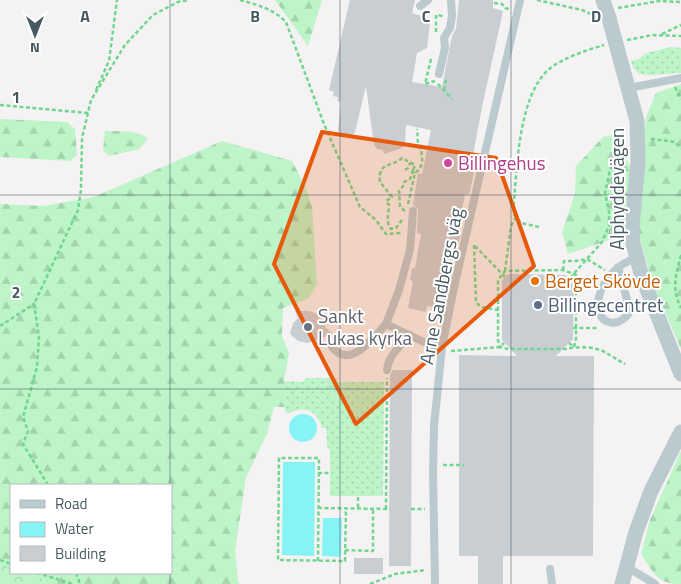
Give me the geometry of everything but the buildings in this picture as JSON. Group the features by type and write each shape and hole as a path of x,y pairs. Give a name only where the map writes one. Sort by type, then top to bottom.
{"street":[{"name":"Alphyddevägen","path":"606,11 636,114 638,162 632,243 636,258 681,374"},
{"path":"622,584 636,532 651,491 681,433"}],"lane":[{"path":"420,6 428,0"},
{"path":"438,78 445,48 444,38 450,28 452,16 451,0"},
{"name":"Arne Sandbergs väg","path":"435,584 434,426 442,347 520,0"},
{"path":"629,88 681,78"},
{"path":"330,344 334,350 342,354 350,355 356,353 386,324 399,290 410,250 413,211"},
{"path":"615,271 627,300 629,313 624,321 616,324 602,318 598,305 604,285 615,271 636,258"},
{"path":"386,324 428,344 442,347"},
{"path":"387,370 387,364 410,335"},
{"path":"627,568 655,584"},
{"path":"550,569 552,584"}],"path":[{"path":"0,326 34,304 78,210 81,190 82,138 91,100 109,60 117,0"},
{"path":"91,100 125,45 153,15 178,2 189,0"},
{"path":"240,0 265,7 279,15 286,22 324,124 360,207 376,220 386,234 400,233 402,228"},
{"path":"537,0 582,10 606,11 659,1 681,2"},
{"path":"494,3 502,4 505,8 518,11"},
{"path":"660,35 681,25"},
{"path":"624,40 660,35 681,36"},
{"path":"539,227 521,223 513,214 526,109 535,86 549,70 575,55 610,44"},
{"path":"438,78 452,99"},
{"path":"0,105 88,112"},
{"path":"570,278 602,242 608,226 609,212 605,193 610,170 618,156 623,124"},
{"path":"400,196 392,196 386,201 389,205 388,225 391,228 399,225 406,213 401,208 400,196 399,191 404,182 410,179 414,172 420,170 422,165 421,147 417,140 417,130"},
{"path":"622,137 638,137 675,142 681,148"},
{"path":"392,196 380,182 382,170 385,166 402,158 415,164 405,223"},
{"path":"404,170 408,168 410,163"},
{"path":"500,347 498,340 498,280 504,272 511,226 516,217"},
{"path":"474,245 476,302 480,307 498,310"},
{"path":"480,251 504,272 506,277"},
{"path":"681,255 674,283 681,308"},
{"path":"563,270 564,261 587,259 615,271"},
{"path":"504,272 563,270 576,275 576,339 574,347"},
{"path":"504,272 563,271 573,275"},
{"path":"34,304 39,337 37,367 23,417 28,431 23,444 47,484"},
{"path":"573,328 600,328"},
{"path":"569,342 574,347"},
{"path":"500,347 504,343"},
{"path":"452,351 500,347 508,349 594,348 607,353 625,364"},
{"path":"318,508 388,509 387,370"},
{"path":"318,561 319,458 279,458 278,560 318,561 346,561 346,508"},
{"path":"439,465 464,465"},
{"path":"318,473 330,474"},
{"path":"358,496 358,508"},
{"path":"346,550 373,551 373,508"},
{"path":"411,509 426,509"},
{"path":"370,584 395,574 435,570"},
{"path":"41,574 73,584"}],"highlighted area":[{"path":"322,132 496,158 534,266 356,424 274,264"}],"green space":[{"path":"275,0 322,0 308,46"},
{"path":"671,47 681,48 681,73 646,75 637,72 633,67 631,61 639,59 646,53"},
{"path":"681,84 681,349 651,279 637,227 646,117 656,93"},
{"path":"0,119 67,122 75,129 77,155 70,161 0,157"},
{"path":"105,131 133,132 148,138 139,149 109,156 103,150"},
{"path":"614,135 631,168 624,223 612,239 568,254 562,232 575,193 576,166 603,137"},
{"path":"222,141 292,161 305,186 312,207 317,284 309,298 283,308 282,336 289,353 284,381 284,407 274,407 267,434 246,477 235,551 238,582 240,584 0,584 0,204 44,206 94,197"},
{"path":"305,378 337,378 337,384 329,400 345,400 345,382 384,382 383,496 330,496 330,451 327,446 326,428 322,428 317,416 311,411 303,409 287,414 284,407 284,381 304,382"},
{"path":"337,382 345,382 345,400 329,400 329,383 337,384"},
{"path":"681,451 681,584 661,580 656,576 641,554 650,520"},
{"path":"0,564 10,568 10,574 28,574 58,584 0,584"}],"water":[{"path":"303,414 313,418 317,428 313,438 303,442 293,438 289,428 293,418"},
{"path":"283,462 315,462 314,556 282,555"},
{"path":"323,518 342,518 341,557 322,556"}],"place":[{"name":"Billingehus","path":"448,163"},
{"name":"Berget Skövde","path":"535,281"},
{"name":"Billingecentret","path":"538,305"},
{"name":"Sankt Lukas kyrka","path":"308,327"}]}
